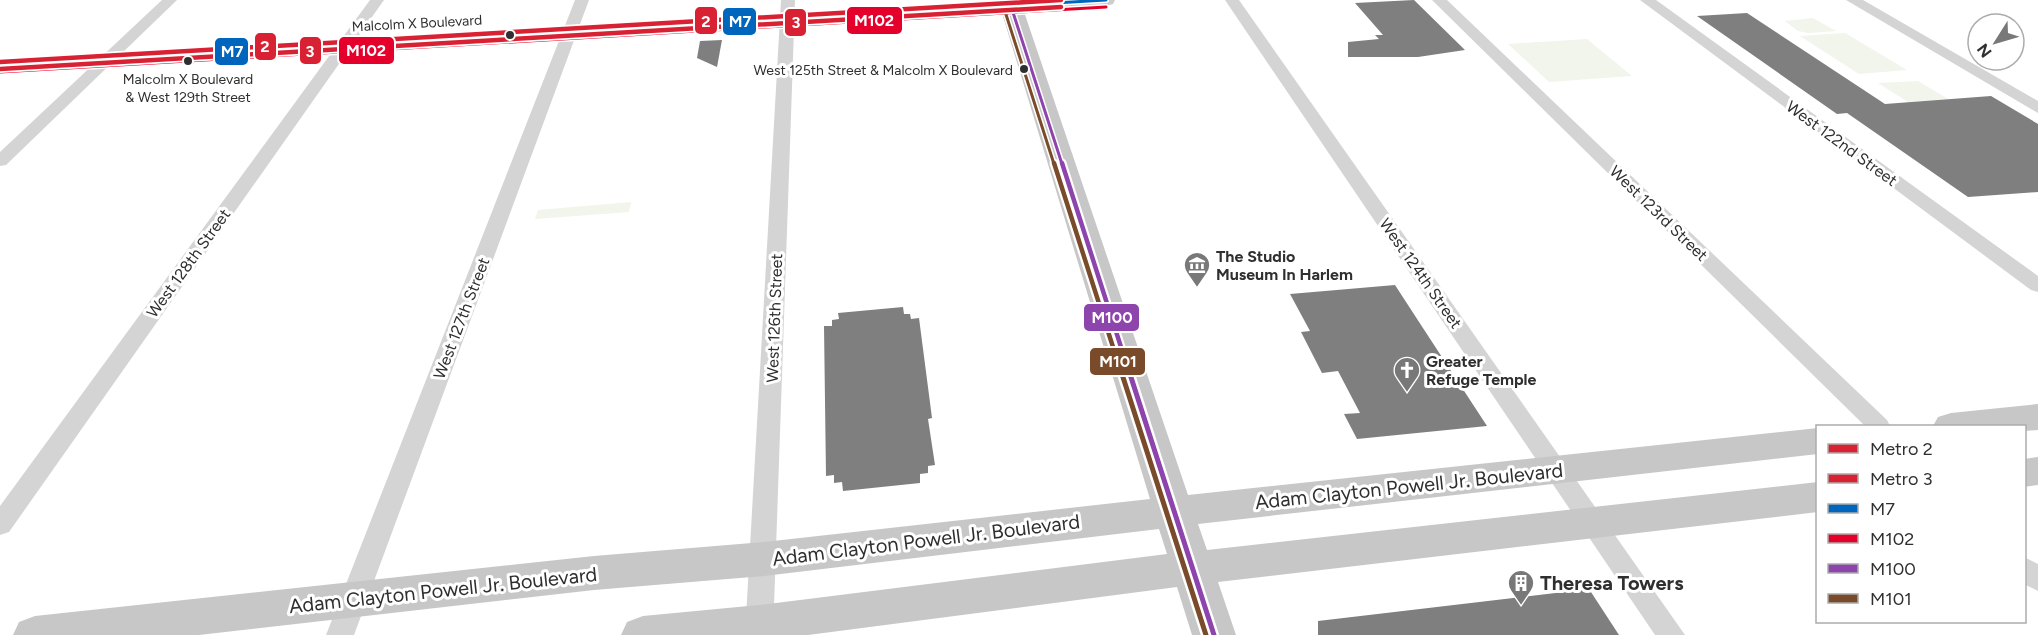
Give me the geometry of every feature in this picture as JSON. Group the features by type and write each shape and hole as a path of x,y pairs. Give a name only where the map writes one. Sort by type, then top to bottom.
{"main road":[{"name":"Malcolm X Boulevard","path":"787,7 834,0"},
{"name":"Malcolm X Boulevard","path":"0,46 576,15 787,7 1106,0"},
{"path":"1010,3 1214,635"},
{"name":"Malcolm X Boulevard","path":"0,65 345,44 576,15"},
{"path":"1961,425 2038,417"},
{"name":"Adam Clayton Powell Jr. Boulevard","path":"35,635 347,617 594,573 764,559 1816,441"},
{"path":"644,635 759,629 1192,568 1816,496"}],"street":[{"path":"0,161 170,0"},
{"name":"West 128th Street","path":"0,525 376,0"},
{"name":"West 124th Street","path":"1232,0 1671,635"},
{"name":"West 123rd Street","path":"1439,0 1878,425"},
{"name":"West 122nd Street","path":"1647,0 2038,286"},
{"path":"1853,0 2038,108"},
{"name":"West 126th Street","path":"759,629 764,559 787,7"},
{"name":"West 127th Street","path":"347,617 576,15"},
{"path":"2026,568 2038,580"}],"shaded area":[{"path":"1813,18 1836,31 1808,33 1798,31 1785,21"},
{"path":"1845,33 1907,70 1859,74 1800,36"},
{"path":"1587,39 1632,76 1549,82 1508,44"},
{"path":"1918,81 1948,99 1908,102 1878,83"},
{"path":"631,202 629,212 535,219 538,210"}],"building":[{"path":"1414,0 1465,50 1418,57 1348,57 1348,42 1379,39 1375,35 1383,35 1355,3"},
{"path":"1747,13 1885,104 1991,96 2038,124 2038,192 1968,197 1847,113 1837,114 1697,16"},
{"path":"722,40 717,67 697,58 700,41"},
{"name":"Greater Refuge Temple","path":"1395,285 1487,426 1357,439 1344,414 1360,413 1338,371 1322,373 1301,332 1310,331 1290,294"},
{"path":"903,307 904,314 910,314 911,319 919,318 932,418 928,419 935,465 928,466 928,473 920,474 920,483 843,491 842,482 834,483 834,475 826,476 824,326 832,326 832,320 839,319 838,313"},
{"name":"Theresa Towers","path":"1589,589 1619,635 1318,635 1318,621"}],"metro line":[{"name":"2","path":"0,62 1061,0"},
{"name":"3","path":"0,69 1061,7"}],"transit line":[{"name":"M100","path":"1009,0 1214,635"},
{"name":"M7","path":"0,65 1106,0"},
{"name":"M101","path":"1002,2 1206,635"},
{"name":"M102","path":"0,72 1106,7"}],"place":[{"name":"Malcolm X Boulevard & West 129th Street","path":"188,61"},
{"name":"West 125th Street & Malcolm X Boulevard","path":"1024,69"},
{"name":"The Studio Museum In Harlem","path":"1197,288"},
{"name":"Greater Refuge Temple","path":"1407,393"},
{"name":"Theresa Towers","path":"1521,606"}]}
